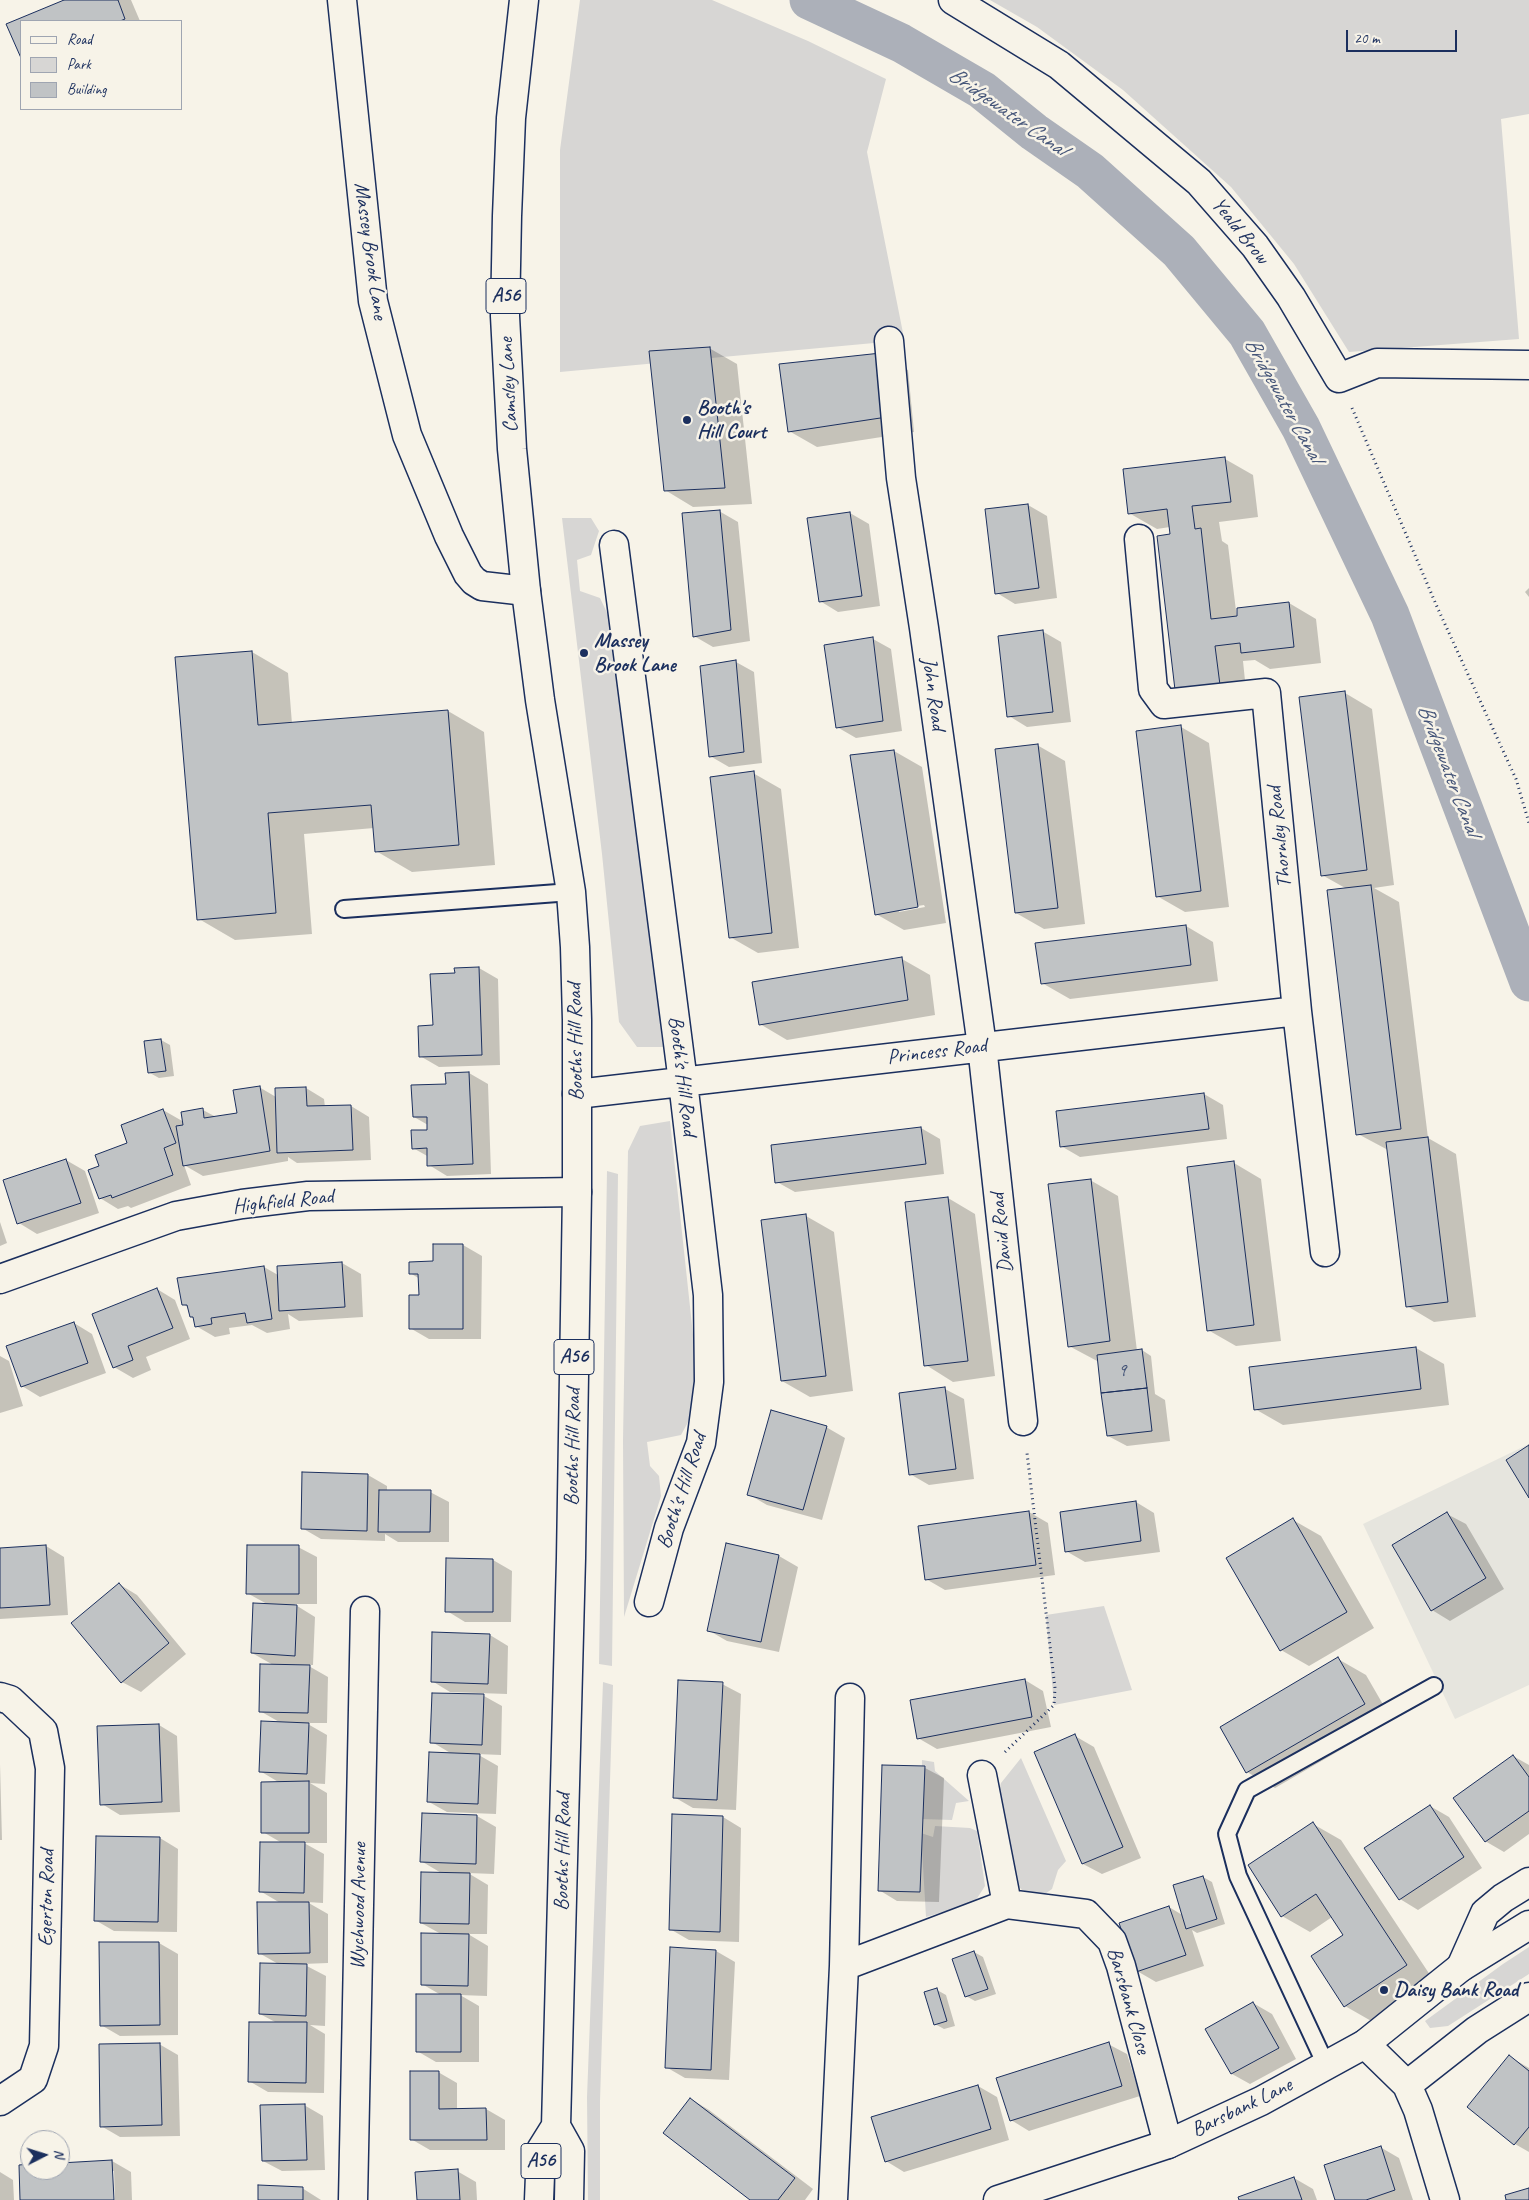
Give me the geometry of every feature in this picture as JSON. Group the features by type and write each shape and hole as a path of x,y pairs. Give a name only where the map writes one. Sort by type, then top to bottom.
{"street":[{"name":"Massey Brook Lane","path":"342,0 373,302 408,435 448,536 474,582 482,586 526,591"},
{"name":"Camsley Lane","path":"524,0 511,118 505,316 512,449 526,591"},
{"name":"Yeald Brow","path":"953,0 1059,65 1200,182 1255,246 1290,297 1339,378"},
{"name":"John Road","path":"889,341 901,478 924,628 982,1046"},
{"path":"1339,378 1377,363 1529,365"},
{"name":"Thornley Road","path":"1138,539 1153,689 1164,704 1266,693 1297,1011 1325,1252"},
{"name":"Booth's Hill Road","path":"614,545 683,1082 708,1295 709,1382 701,1443 669,1528 649,1602"},
{"name":"Booths Hill Road","path":"526,591 540,700 570,892 575,947 577,1192 571,1548 556,2126"},
{"name":"Princess Road","path":"577,1094 1297,1011"},
{"name":"David Road","path":"982,1046 1023,1420"},
{"name":"Highfield Road","path":"0,1279 176,1216 242,1204 308,1196 577,1192"},
{"name":"Wychwood Avenue","path":"353,2200 365,1611"},
{"name":"Egerton Road","path":"0,1697 10,1700 43,1731 50,1768 44,2046 33,2079 0,2101"},
{"path":"834,2200 844,1966 850,1698"},
{"path":"982,1775 1007,1904"},
{"name":"Barsbank Lane","path":"1461,1967 1485,1913 1503,1898 1529,1882"},
{"name":"Barsbank Close","path":"844,1966 1007,1904 1086,1914 1112,1941 1121,1966 1168,2144"},
{"name":"Barsbank Lane","path":"998,2200 1168,2144 1261,2101 1365,2044 1461,1967 1529,1925"},
{"path":"1407,2085 1477,2030 1529,1997"},
{"path":"1365,2044 1407,2085 1418,2110 1444,2200"},
{"name":"A56","path":"539,2200 541,2150 556,2126 570,2151 569,2200"}],"lane":[{"path":"344,909 570,892"},
{"path":"1326,2065 1238,1876 1227,1834 1247,1790 1434,1686"}],"path":[{"path":"1339,378 1438,609 1516,778 1529,823"},
{"path":"982,1775 1054,1705 1055,1688 1023,1420"}],"shaded area":[{"path":"1529,1444 1529,1685 1455,1719 1363,1524"}],"green space":[{"path":"580,0 712,0 808,41 886,79 867,152 904,338 874,343 560,372 560,150"},
{"path":"990,0 1529,0 1529,114 1501,119 1519,339 1349,352 1294,264 1231,187 1123,90 1037,27"},
{"path":"562,518 591,518 599,531 591,555 577,560 580,591 600,598 611,621 663,1047 637,1047 619,1022 602,854"},
{"path":"670,1121 694,1344 693,1413 681,1435 647,1442 650,1466 659,1476 661,1496 624,1617 623,1440 628,1151 640,1126"},
{"path":"607,1171 618,1174 612,1666 599,1664"},
{"path":"1104,1606 1132,1690 1054,1705 1046,1615"},
{"path":"603,1682 613,1685 600,2101 600,2200 588,2200 587,2097"},
{"path":"1021,1758 1066,1861 1058,1870 1052,1889 1042,1896 1022,1890 1007,1874 994,1809 1001,1783"},
{"path":"922,1760 934,1762 935,1771 969,1801 956,1803 952,1820 921,1819"},
{"path":"935,1826 970,1828 977,1831 985,1886 974,1903 926,1917 921,1833 933,1837"},
{"path":"1529,1947 1529,1974 1448,2026 1430,2028 1425,2021"}],"building":[{"path":"64,0 118,0 125,19 20,20 20,56 6,24"},
{"name":"Booth's Hill Court","path":"710,347 725,488 664,491 649,351"},
{"path":"881,353 887,417 788,432 779,364"},
{"path":"1225,457 1231,502 1192,506 1195,529 1201,528 1211,619 1237,616 1237,608 1289,602 1294,647 1241,653 1240,643 1215,646 1220,685 1175,690 1157,536 1170,534 1167,509 1128,514 1123,469"},
{"path":"1028,504 1039,588 995,594 985,509"},
{"path":"720,510 731,630 693,637 682,513"},
{"path":"850,512 862,596 819,602 807,518"},
{"path":"1043,630 1053,712 1007,717 998,636"},
{"path":"873,637 883,721 836,728 824,645"},
{"path":"252,651 258,725 448,710 459,845 375,852 371,805 268,813 276,913 197,920 175,657"},
{"path":"736,660 744,752 709,757 700,666"},
{"path":"1345,691 1367,870 1321,876 1299,697"},
{"path":"1181,725 1201,891 1156,897 1136,731"},
{"path":"1038,744 1058,908 1015,913 995,749"},
{"path":"894,750 918,907 875,915 850,755"},
{"path":"754,771 772,933 729,938 710,777"},
{"path":"1371,885 1401,1129 1356,1135 1327,890"},
{"path":"1186,925 1191,965 1041,984 1035,943"},
{"path":"902,957 908,1000 759,1025 752,982"},
{"path":"479,967 482,1055 419,1057 418,1026 433,1025 430,974 455,973 454,968"},
{"path":"161,1039 166,1071 148,1073 144,1041"},
{"path":"469,1072 473,1164 427,1166 427,1148 412,1149 411,1130 427,1130 427,1117 413,1117 411,1085 446,1084 445,1073"},
{"path":"260,1086 270,1151 183,1166 176,1126 183,1125 181,1112 203,1108 204,1118 237,1113 233,1090"},
{"path":"306,1087 307,1106 351,1105 353,1150 277,1153 275,1088"},
{"path":"1204,1093 1209,1129 1060,1147 1056,1111"},
{"path":"163,1109 176,1143 164,1148 173,1175 112,1198 111,1195 99,1199 88,1170 99,1166 95,1155 127,1143 121,1125"},
{"path":"921,1127 926,1164 775,1183 771,1145"},
{"path":"1428,1137 1448,1302 1406,1307 1386,1142"},
{"path":"66,1159 81,1203 17,1224 3,1180"},
{"path":"1234,1161 1254,1325 1207,1331 1187,1167"},
{"path":"1091,1179 1110,1341 1068,1347 1048,1184"},
{"path":"948,1197 968,1361 924,1366 905,1202"},
{"path":"806,1214 826,1376 781,1381 761,1220"},
{"path":"433,1244 463,1244 463,1329 409,1329 409,1295 419,1295 418,1274 409,1274 409,1262 433,1261"},
{"path":"342,1262 345,1307 279,1311 277,1266"},
{"path":"264,1266 272,1319 247,1323 245,1313 211,1318 212,1324 195,1327 193,1317 190,1317 187,1305 182,1305 177,1278"},
{"path":"157,1288 173,1328 128,1346 133,1360 113,1368 92,1314"},
{"path":"74,1322 88,1363 21,1387 6,1346"},
{"path":"1416,1347 1421,1389 1254,1410 1249,1367"},
{"path":"1142,1349 1147,1388 1101,1393 1097,1355"},
{"path":"945,1387 956,1469 909,1475 899,1393"},
{"path":"1147,1388 1152,1431 1107,1436 1101,1393"},
{"path":"771,1410 827,1426 803,1510 747,1495"},
{"path":"1529,1445 1529,1498 1506,1460"},
{"path":"302,1472 368,1474 367,1531 301,1529"},
{"path":"379,1490 431,1490 430,1532 378,1532"},
{"path":"1136,1501 1141,1541 1065,1552 1060,1512"},
{"path":"1029,1511 1036,1565 925,1580 918,1526"},
{"path":"1447,1512 1486,1578 1431,1611 1392,1545"},
{"path":"1293,1518 1347,1612 1280,1651 1226,1558"},
{"path":"726,1543 779,1555 761,1642 707,1631"},
{"path":"46,1545 50,1605 0,1608 0,1548"},
{"path":"247,1545 299,1545 299,1594 246,1594"},
{"path":"446,1558 493,1559 493,1612 445,1612"},
{"path":"119,1583 169,1643 121,1683 71,1623"},
{"path":"253,1603 297,1605 295,1656 251,1653"},
{"path":"432,1632 490,1634 488,1684 431,1682"},
{"path":"1338,1657 1365,1704 1246,1773 1220,1727"},
{"path":"260,1664 310,1665 308,1713 259,1712"},
{"path":"1025,1679 1032,1717 917,1739 910,1700"},
{"path":"678,1680 723,1682 717,1800 673,1798"},
{"path":"432,1693 484,1694 482,1745 430,1743"},
{"path":"261,1721 309,1723 307,1774 259,1772"},
{"path":"159,1724 162,1802 100,1805 97,1726"},
{"path":"1075,1734 1123,1847 1082,1864 1034,1752"},
{"path":"429,1752 480,1754 478,1804 427,1802"},
{"path":"1513,1755 1529,1777 1529,1811 1485,1842 1453,1798"},
{"path":"882,1765 925,1766 920,1892 878,1891"},
{"path":"309,1781 309,1833 261,1833 261,1782"},
{"path":"1430,1805 1464,1857 1399,1900 1364,1848"},
{"path":"422,1813 477,1815 476,1864 420,1862"},
{"path":"672,1814 723,1816 720,1932 669,1930"},
{"path":"1313,1822 1407,1965 1344,2007 1311,1956 1343,1935 1316,1894 1281,1917 1248,1865"},
{"path":"96,1836 160,1837 158,1922 94,1921"},
{"path":"260,1842 305,1842 304,1893 259,1892"},
{"path":"421,1872 470,1873 469,1924 420,1923"},
{"path":"1203,1876 1217,1919 1186,1929 1173,1885"},
{"path":"257,1902 309,1902 310,1953 258,1954"},
{"path":"1169,1906 1186,1955 1136,1972 1119,1923"},
{"path":"421,1933 469,1934 468,1986 421,1985"},
{"path":"99,1942 159,1942 160,2025 100,2026"},
{"path":"670,1947 716,1950 711,2070 665,2068"},
{"path":"974,1951 988,1989 965,1997 952,1959"},
{"path":"260,1963 307,1964 306,2016 259,2014"},
{"path":"937,1988 947,2021 934,2025 924,1992"},
{"path":"416,1994 461,1994 461,2052 416,2052"},
{"path":"1253,2002 1279,2048 1231,2074 1205,2029"},
{"path":"249,2022 307,2022 306,2083 248,2082"},
{"path":"1109,2042 1122,2086 1010,2121 996,2078"},
{"path":"160,2043 162,2125 100,2127 99,2044"},
{"path":"1509,2055 1529,2071 1529,2127 1514,2145 1467,2107"},
{"path":"410,2071 439,2071 439,2109 486,2108 487,2140 410,2140"},
{"path":"978,2085 991,2129 885,2162 871,2117"},
{"path":"690,2098 795,2178 778,2200 750,2200 663,2133"},
{"path":"305,2104 307,2160 262,2161 260,2105"},
{"path":"1381,2146 1395,2190 1366,2200 1335,2200 1324,2165"},
{"path":"112,2160 114,2200 20,2200 19,2165 20,2180 70,2180 70,2162"},
{"path":"458,2169 460,2200 417,2200 415,2172"},
{"path":"1294,2177 1302,2200 1239,2200 1238,2197"},
{"path":"258,2185 303,2187 303,2200 258,2200"},
{"path":"1529,2188 1529,2200 1506,2200 1505,2195"}],"waterway":[{"name":"Bridgewater Canal","path":"809,0 901,43 982,90 1034,132 1090,171 1179,251 1247,333 1301,428 1390,615 1529,982"}],"place":[{"name":"Booth's Hill Court","path":"687,420"},
{"name":"Massey Brook Lane","path":"584,653"},
{"name":"Daisy Bank Road","path":"1384,1990"}]}
